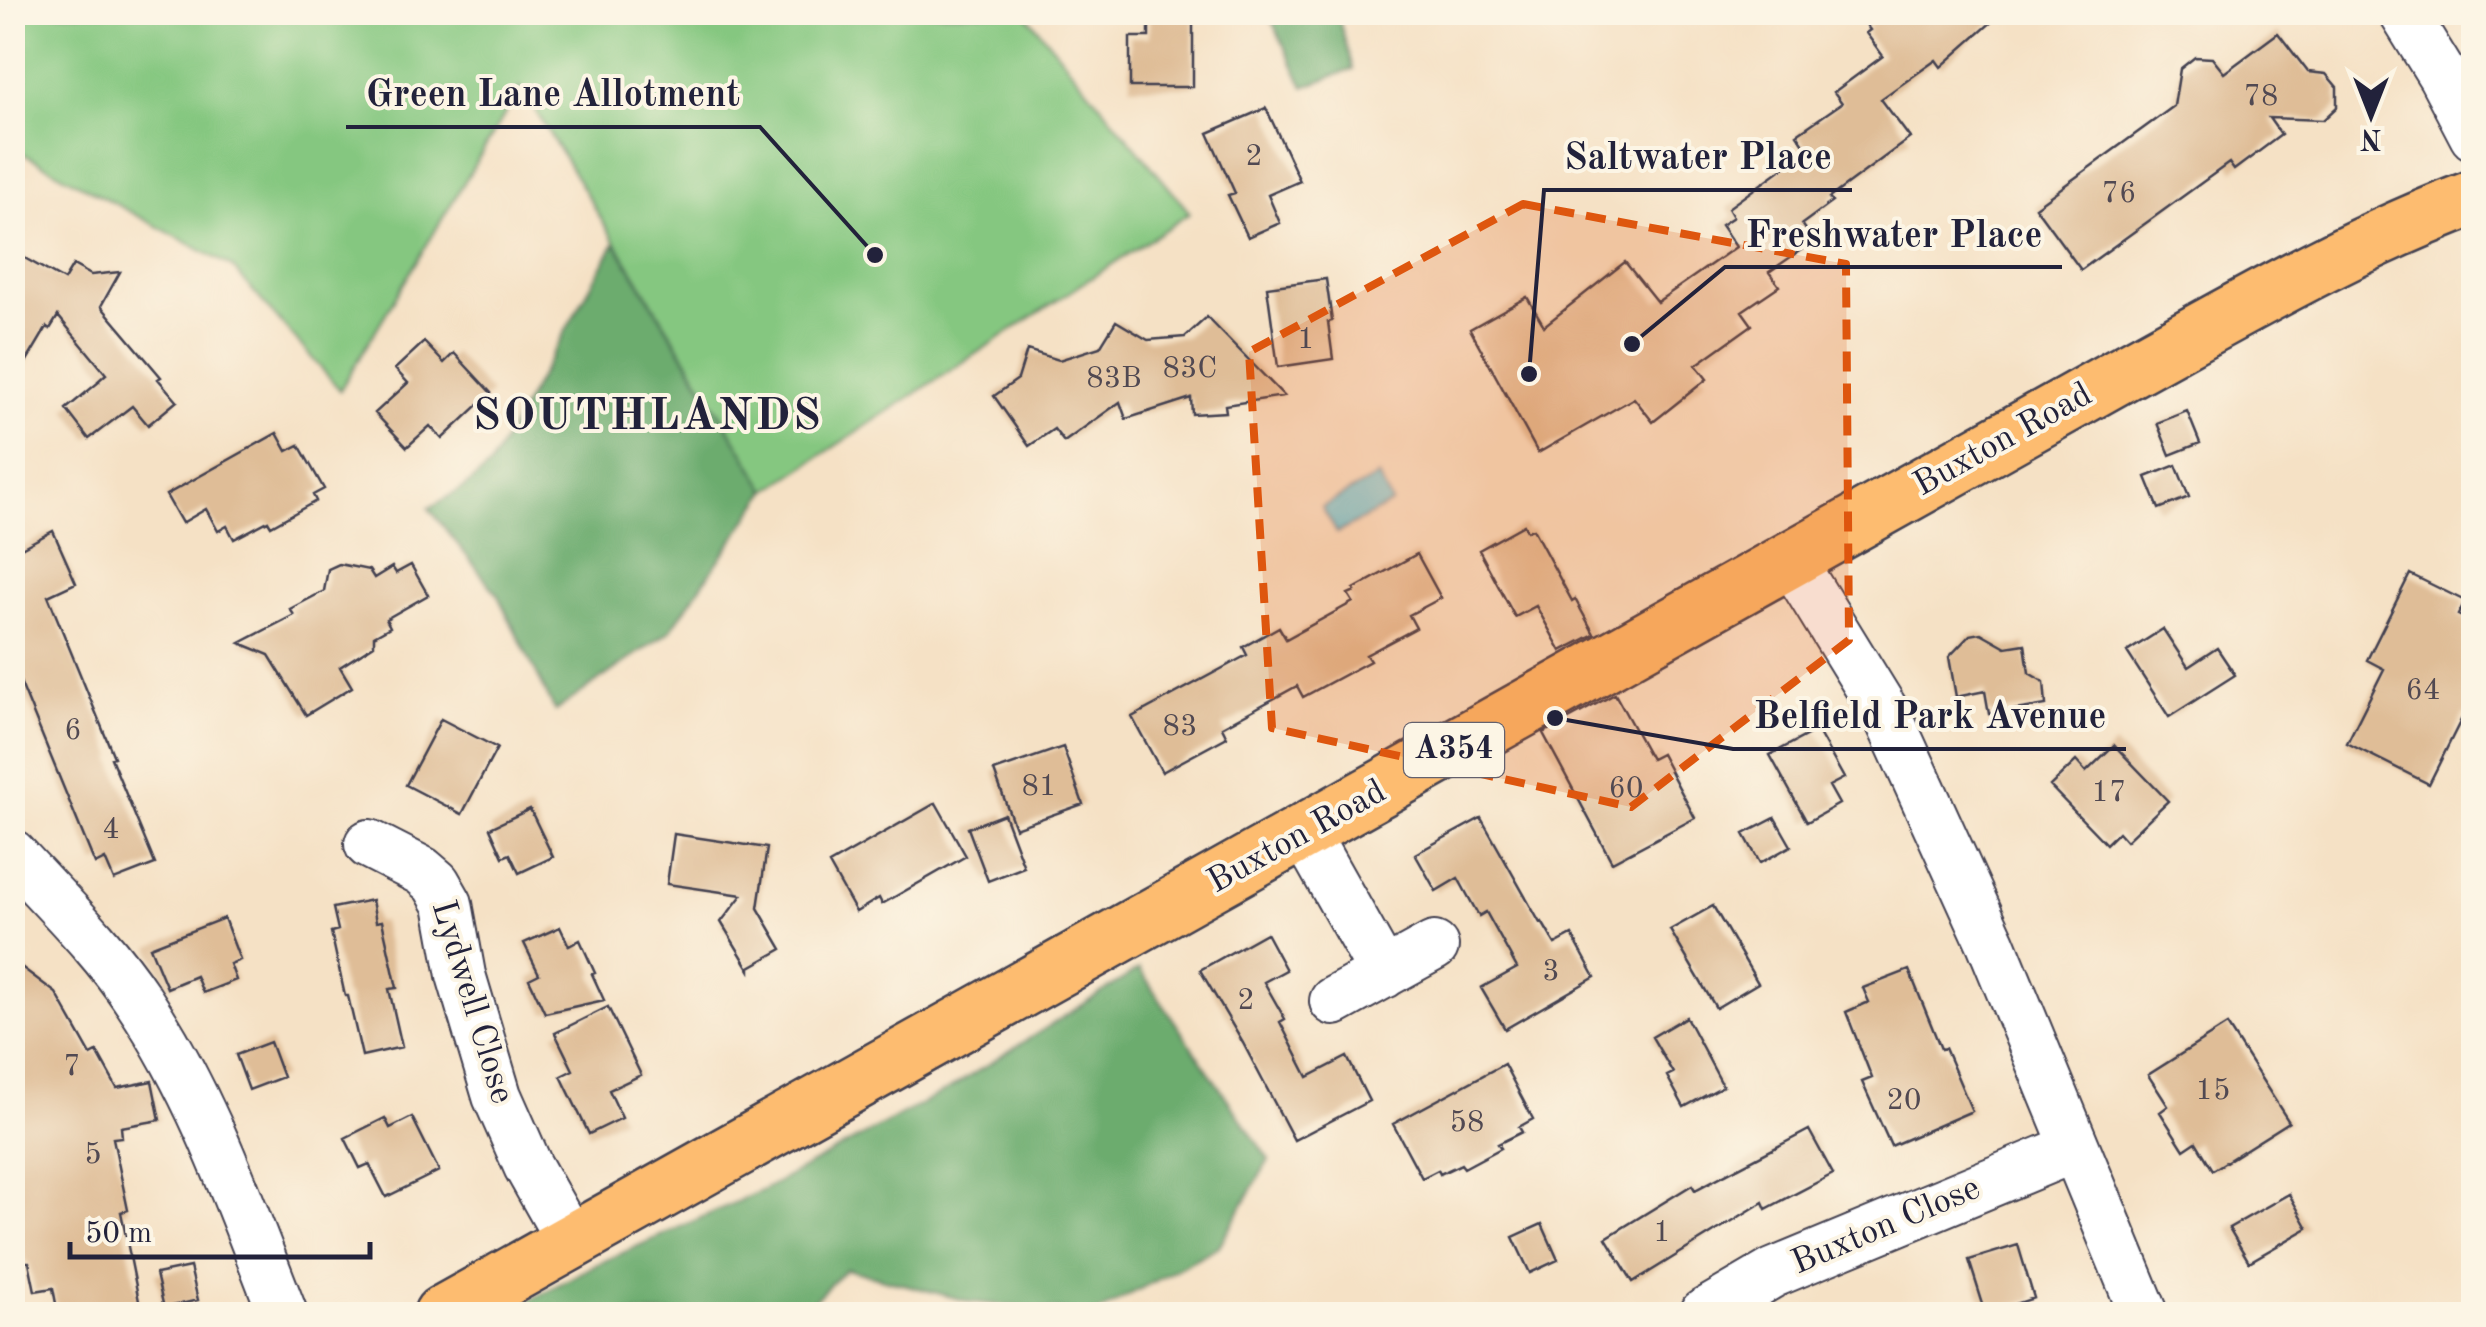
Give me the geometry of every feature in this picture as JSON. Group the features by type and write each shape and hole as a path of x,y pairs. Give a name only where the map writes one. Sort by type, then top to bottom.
{"highway":[{"name":"Buxton Road","path":"442,1314 2284,285 2406,224 2474,198"}],"street":[{"path":"2403,12 2442,74 2474,136"},
{"path":"1790,558 1889,719 1990,943 2144,1314"},
{"path":"1304,834 1384,974"},
{"name":"Lydwell Close","path":"369,844 422,871 436,883 448,904 461,975 497,1096 528,1166 572,1244"},
{"path":"12,854 138,999 183,1076 218,1148 283,1314"},
{"path":"1334,1001 1434,946"},
{"name":"Buxton Close","path":"1703,1314 1773,1273 2074,1148"}],"highlighted area":[{"path":"1523,204 1846,264 1849,640 1631,807 1272,728 1249,352"}],"green space":[{"path":"12,13 1025,13 1190,213 767,491 521,87 340,390 232,267 13,148"},
{"path":"1268,13 1337,13 1353,69 1304,87"},
{"path":"615,243 767,491 670,631 555,711 497,594 429,508 489,467"},
{"path":"1139,969 1269,1160 1219,1246 1094,1314 971,1302 846,1269 813,1301 820,1314 504,1314 593,1266 763,1190 951,1088"}],"water":[{"path":"1378,476 1392,503 1337,533 1322,507"}],"building":[{"path":"1149,12 1193,12 1193,87 1130,87 1130,37 1149,37"},
{"path":"1885,12 2003,12 1941,67 1936,60 1881,99 1910,138 1829,198 1832,202 1802,224 1814,241 1769,272 1779,286 1742,311 1752,325 1696,365 1707,379 1653,422 1634,398 1538,453 1470,329 1527,297 1544,326 1625,262 1657,302 1736,247 1721,225 1733,217 1728,208 1808,150 1797,134 1842,103 1834,92 1883,56 1866,33 1870,30 1867,26"},
{"path":"2278,33 2308,72 2326,74 2337,87 2337,107 2323,120 2269,118 2281,135 2234,170 2229,163 2081,270 2035,207 2174,106 2180,69 2195,57 2212,58 2224,73"},
{"path":"1266,108 1300,181 1268,195 1280,223 1248,237 1228,195 1235,193 1208,133"},
{"path":"12,251 64,280 73,265 91,275 120,272 101,306 177,401 148,425 132,406 89,439 66,409 106,374 58,316 50,329 47,327 12,386"},
{"path":"1326,279 1333,359 1278,367 1267,287"},
{"path":"1207,317 1284,396 1225,405 1226,412 1192,414 1191,398 1126,419 1120,402 1064,442 1054,429 1029,446 994,396 1018,379 1027,350 1059,360 1100,347 1116,321 1148,340 1185,337"},
{"path":"424,342 444,363 454,353 491,393 442,439 430,426 407,447 375,413 408,383 395,369"},
{"path":"2187,411 2200,443 2170,455 2157,423"},
{"path":"277,433 287,451 299,445 324,489 313,495 316,501 271,526 268,521 234,539 227,526 218,531 206,509 182,523 166,495"},
{"path":"2176,465 2189,497 2159,509 2146,477"},
{"path":"1524,525 1527,531 1533,529 1594,634 1561,651 1536,606 1515,617 1479,550"},
{"path":"53,531 76,583 48,596 155,864 114,880 105,859 95,864 12,662 12,553"},
{"path":"1417,554 1441,598 1409,615 1416,628 1366,655 1370,661 1303,697 1297,686 1222,727 1227,737 1162,772 1132,717 1247,655 1243,647 1279,627 1286,639 1353,602 1348,594 1354,589"},
{"path":"339,564 369,570 374,578 392,567 396,573 411,565 428,595 386,619 390,627 374,636 374,645 340,667 352,687 306,715 269,655 240,643 294,615 290,609 324,591 328,569"},
{"path":"2410,574 2465,601 2458,615 2474,623 2474,719 2464,714 2429,784 2347,743 2384,669 2367,660"},
{"path":"2163,629 2188,667 2217,648 2235,675 2169,717 2127,652"},
{"path":"1981,633 2006,647 2025,644 2029,673 2044,682 2046,705 1989,714 1985,691 1956,697 1949,657 1970,635"},
{"path":"1615,694 1651,759 1661,754 1695,818 1612,862 1543,733"},
{"path":"441,719 497,748 462,814 406,785"},
{"path":"1817,730 1844,778 1829,786 1839,804 1807,822 1770,755"},
{"path":"2114,745 2168,801 2126,841 2118,832 2106,844 2050,786 2076,761 2086,772"},
{"path":"1063,747 1083,804 1015,828 994,771"},
{"path":"936,803 966,856 882,904 879,898 856,912 829,864"},
{"path":"530,809 553,857 519,873 510,854 503,857 490,828"},
{"path":"1004,814 1024,867 988,881 968,828"},
{"path":"1481,818 1555,944 1572,935 1595,977 1505,1029 1481,988 1517,968 1486,912 1479,916 1458,878 1436,891 1415,854"},
{"path":"1775,818 1791,846 1760,863 1744,834"},
{"path":"674,834 767,848 758,908 782,949 750,970 721,922 742,895 667,884"},
{"path":"372,900 376,922 382,921 397,988 389,989 402,1047 362,1056 331,932 338,930 333,908"},
{"path":"1713,906 1758,983 1716,1008 1670,930"},
{"path":"224,918 240,960 230,964 236,980 203,993 196,976 167,988 150,947"},
{"path":"560,927 569,946 580,940 604,1000 545,1013 529,979 539,974 524,943"},
{"path":"1266,933 1286,970 1264,982 1285,1019 1280,1022 1308,1077 1347,1057 1369,1101 1294,1140 1200,970"},
{"path":"12,960 56,993 91,1055 97,1052 117,1088 152,1081 160,1120 121,1127 122,1137 113,1138 128,1210 121,1212 140,1306 90,1314 58,1314 53,1288 35,1291 12,1199"},
{"path":"1909,970 1941,1049 1945,1048 1972,1111 1891,1146 1862,1082 1872,1078 1846,1012 1869,1002 1863,988"},
{"path":"608,1007 641,1075 609,1090 622,1118 589,1134 561,1076 573,1070 555,1033"},
{"path":"1686,1017 1723,1086 1684,1107 1667,1076 1673,1073 1652,1037"},
{"path":"2227,1025 2289,1122 2213,1170 2196,1142 2184,1150 2160,1112 2168,1106 2148,1075"},
{"path":"270,1042 283,1077 249,1090 236,1055"},
{"path":"1504,1064 1533,1119 1519,1127 1522,1132 1498,1144 1501,1148 1464,1168 1461,1164 1422,1178 1393,1124"},
{"path":"412,1117 439,1171 386,1197 369,1164 360,1168 345,1138 385,1118 390,1128"},
{"path":"1809,1130 1833,1174 1766,1209 1763,1202 1633,1282 1606,1238 1692,1185 1695,1190"},
{"path":"2289,1194 2308,1228 2249,1262 2229,1228"},
{"path":"1542,1224 1558,1260 1530,1273 1513,1237"},
{"path":"2018,1245 2034,1298 1986,1314 1969,1260"},
{"path":"190,1267 198,1300 164,1308 156,1274"}],"place":[{"name":"Green Lane Allotment","path":"875,255"},
{"name":"Freshwater Place","path":"1632,344"},
{"name":"Saltwater Place","path":"1529,374"},
{"name":"Belfield Park Avenue","path":"1555,718"}],"district":[{"name":"SOUTHLANDS","path":"648,417"}]}
